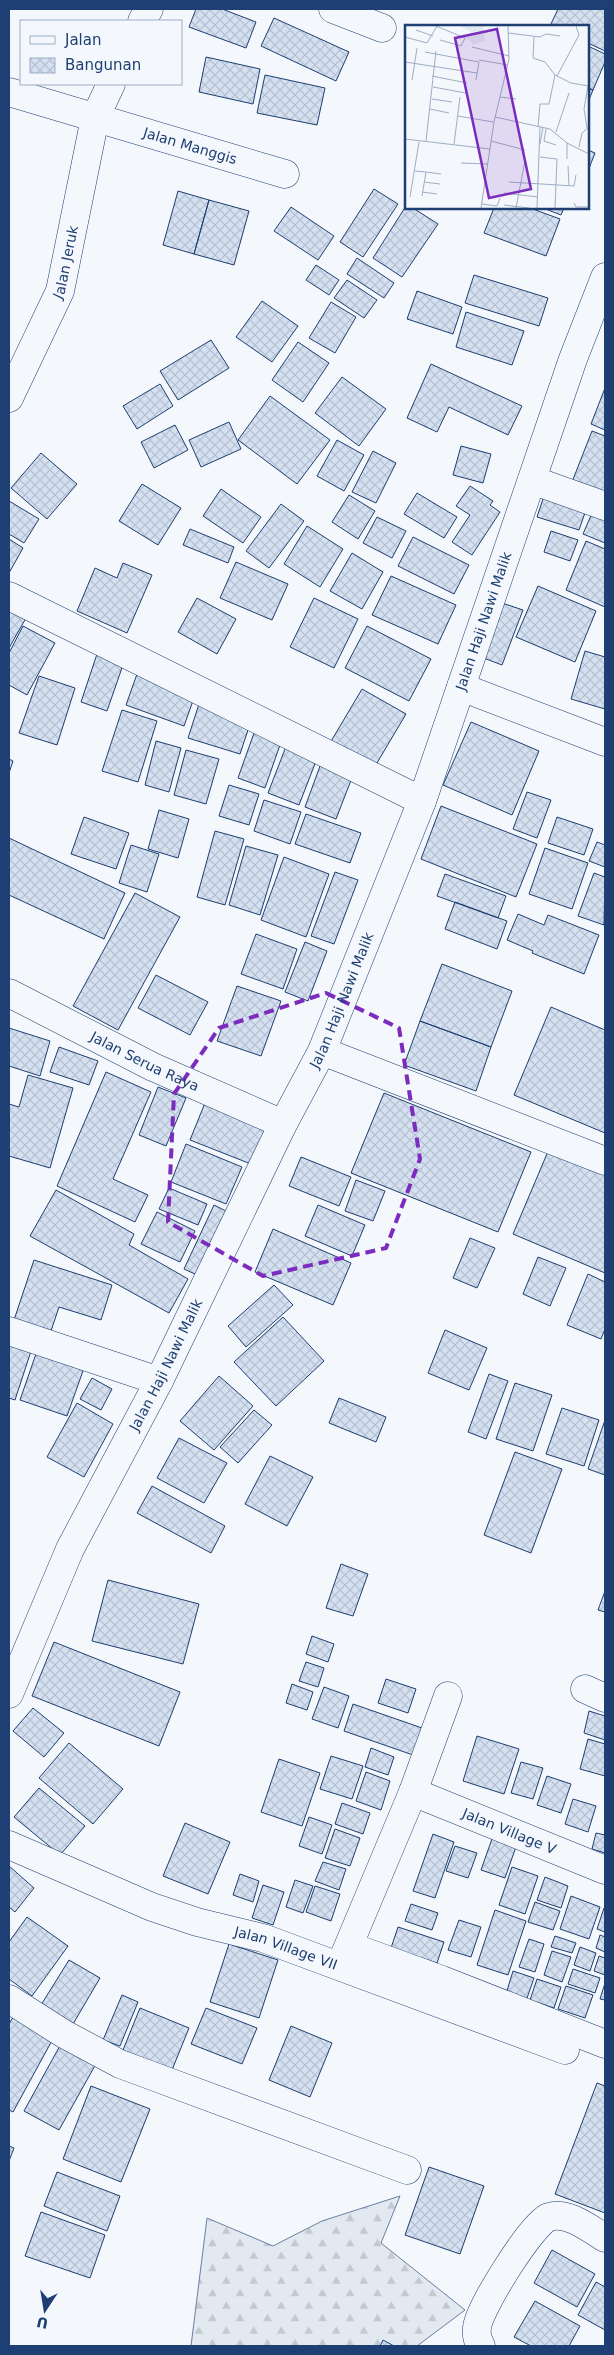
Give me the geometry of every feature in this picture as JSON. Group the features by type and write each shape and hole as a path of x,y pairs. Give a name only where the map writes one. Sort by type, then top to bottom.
{"street":[{"path":"143,20 149,9"},
{"path":"333,9 382,28"},
{"name":"Jalan Jeruk","path":"9,398 60,291 94,118 111,85"},
{"name":"Jalan Manggis","path":"9,92 285,174"},
{"name":"Jalan Haji Nawi Malik","path":"9,1694 70,1549 159,1382 283,1124 322,1051 422,801 573,359 605,276"},
{"path":"532,480 605,506"},
{"path":"9,596 422,801"},
{"path":"461,687 605,742"},
{"name":"Jalan Serua Raya","path":"9,993 153,1067 283,1124"},
{"path":"322,1051 605,1161"},
{"path":"9,1331 159,1382"},
{"path":"344,1956 412,1792 448,1696"},
{"name":"Jalan Village V","path":"412,1792 605,1870"},
{"name":"Jalan Village VII","path":"9,1845 152,1907 197,1922 442,1980 605,2044"},
{"name":"Jalan Village VII","path":"344,1956 565,2050"},
{"path":"9,1999 64,2034 120,2064 407,2170"},
{"path":"481,2346 476,2327 486,2306 518,2250 548,2218 560,2216 578,2222 605,2238"}],"highlighted area":[{"path":"326,993 399,1028 420,1159 386,1248 263,1276 168,1222 174,1094 219,1028"}],"green space":[{"path":"400,2196 381,2243 465,2310 417,2346 191,2346 207,2218 273,2246 322,2221"}],"building":[{"path":"196,9 222,9 256,22 246,48 189,27"},
{"path":"558,9 605,9 605,51 589,43 589,25 550,25"},
{"path":"274,18 349,52 336,81 261,46"},
{"path":"589,46 605,54 605,62 593,90 589,88"},
{"path":"206,57 260,69 253,104 199,92"},
{"path":"265,75 325,88 317,125 257,113"},
{"path":"589,88 593,90 589,100"},
{"path":"589,150 595,153 589,168"},
{"path":"374,189 398,204 363,257 340,242"},
{"path":"178,191 209,200 194,254 163,245"},
{"path":"209,200 249,211 234,265 194,254"},
{"path":"291,207 334,236 318,260 274,231"},
{"path":"405,208 415,209 438,224 402,277 373,258"},
{"path":"494,209 533,209 560,219 546,256 484,233"},
{"path":"546,209 564,209 561,215"},
{"path":"357,258 394,283 384,298 347,274"},
{"path":"316,265 339,280 329,295 306,280"},
{"path":"474,275 548,298 539,326 465,303"},
{"path":"347,280 377,300 364,318 334,298"},
{"path":"417,291 462,307 453,334 407,319"},
{"path":"262,301 298,326 272,362 236,337"},
{"path":"331,302 356,317 335,353 309,338"},
{"path":"466,312 524,331 512,365 456,347"},
{"path":"211,340 229,368 178,400 160,371"},
{"path":"298,342 329,363 303,402 272,380"},
{"path":"431,364 522,406 508,435 449,407 437,432 407,418"},
{"path":"342,377 386,409 359,446 315,413"},
{"path":"160,384 173,406 137,429 123,406"},
{"path":"605,388 605,430 591,424"},
{"path":"270,396 330,440 297,484 238,440"},
{"path":"229,422 241,449 201,467 189,440"},
{"path":"175,425 188,450 154,468 141,442"},
{"path":"592,431 605,436 605,495 572,482"},
{"path":"337,440 364,455 344,491 317,476"},
{"path":"461,446 491,454 483,483 453,475"},
{"path":"373,451 396,463 376,503 352,492"},
{"path":"41,453 77,484 47,519 11,488"},
{"path":"142,484 181,508 158,545 119,521"},
{"path":"470,486 493,501 490,505 500,512 472,555 452,542 470,515 456,506"},
{"path":"221,489 261,517 243,543 203,516"},
{"path":"417,493 457,517 444,538 404,514"},
{"path":"545,493 587,507 579,530 537,517"},
{"path":"349,495 375,511 358,539 332,522"},
{"path":"9,501 39,519 24,543 9,534"},
{"path":"281,504 304,521 269,568 246,551"},
{"path":"595,506 605,510 605,543 583,534"},
{"path":"377,517 406,531 392,558 363,543"},
{"path":"307,526 343,549 320,587 284,564"},
{"path":"190,529 234,547 228,563 183,545"},
{"path":"551,531 578,540 570,561 544,552"},
{"path":"413,537 469,565 454,594 398,566"},
{"path":"9,539 23,548 9,573"},
{"path":"586,541 605,549 605,607 566,590"},
{"path":"352,553 383,572 362,609 330,591"},
{"path":"236,562 288,584 272,620 220,598"},
{"path":"123,563 152,575 127,633 77,611 95,568 117,578"},
{"path":"391,576 456,605 438,644 372,615"},
{"path":"538,586 596,611 575,662 516,637"},
{"path":"197,598 236,619 217,654 178,632"},
{"path":"314,598 358,619 334,668 290,647"},
{"path":"9,600 30,611 9,648"},
{"path":"502,603 523,610 502,665 481,657"},
{"path":"23,626 55,643 27,695 9,685 9,653"},
{"path":"367,626 431,659 409,701 345,668"},
{"path":"585,651 605,657 605,709 571,699"},
{"path":"97,654 124,662 107,711 81,702"},
{"path":"137,674 195,695 184,726 126,705"},
{"path":"39,676 75,688 57,745 19,733"},
{"path":"362,689 406,714 374,768 330,743"},
{"path":"200,701 252,718 240,754 188,738"},
{"path":"122,710 157,721 138,782 102,771"},
{"path":"471,722 539,751 512,815 443,785"},
{"path":"254,733 281,742 265,788 238,778"},
{"path":"156,741 181,748 169,792 145,785"},
{"path":"287,744 318,756 299,805 268,793"},
{"path":"186,750 219,759 206,804 174,795"},
{"path":"323,758 355,770 336,819 305,807"},
{"path":"9,759 13,761 9,773"},
{"path":"229,785 259,794 249,825 219,816"},
{"path":"527,792 551,800 537,838 513,829"},
{"path":"264,800 301,812 290,844 254,831"},
{"path":"441,806 537,844 516,897 421,859"},
{"path":"159,810 189,819 178,858 148,849"},
{"path":"306,814 361,833 350,863 295,844"},
{"path":"84,817 129,833 116,869 71,854"},
{"path":"557,817 593,829 584,855 548,843"},
{"path":"215,831 244,839 225,905 197,897"},
{"path":"9,838 125,893 104,939 9,895"},
{"path":"597,842 605,845 605,867 589,861"},
{"path":"131,845 159,854 147,892 119,883"},
{"path":"246,846 278,855 260,915 229,905"},
{"path":"545,848 588,863 572,909 529,894"},
{"path":"284,857 329,874 306,937 261,920"},
{"path":"335,872 358,880 334,944 311,936"},
{"path":"594,873 605,877 604,925 578,916"},
{"path":"445,874 506,896 498,918 437,896"},
{"path":"135,893 180,917 118,1030 73,1006"},
{"path":"455,902 507,921 497,949 445,929"},
{"path":"518,914 544,925 548,915 599,935 584,974 532,953 533,951 507,940"},
{"path":"256,934 297,949 283,989 241,974"},
{"path":"305,942 327,951 308,1001 285,992"},
{"path":"442,964 512,991 491,1047 420,1021"},
{"path":"156,975 208,1002 190,1035 138,1008"},
{"path":"237,986 281,1001 261,1056 217,1041"},
{"path":"551,1007 605,1030 605,1133 514,1095"},
{"path":"420,1021 491,1047 476,1091 404,1065"},
{"path":"9,1028 50,1041 40,1076 9,1066"},
{"path":"59,1047 98,1061 89,1085 50,1072"},
{"path":"106,1072 151,1092 113,1179 148,1195 135,1222 57,1186"},
{"path":"28,1075 73,1088 50,1168 9,1156 9,1104 19,1107"},
{"path":"158,1087 186,1098 166,1146 139,1135"},
{"path":"384,1093 531,1152 498,1232 351,1173"},
{"path":"207,1098 273,1125 256,1166 190,1140"},
{"path":"552,1142 605,1164 605,1273 513,1234"},
{"path":"186,1144 242,1167 226,1204 171,1182"},
{"path":"301,1157 351,1177 339,1206 289,1186"},
{"path":"356,1180 385,1191 373,1221 345,1211"},
{"path":"169,1188 207,1204 198,1225 159,1209"},
{"path":"56,1190 134,1234 129,1245 188,1279 169,1313 30,1236"},
{"path":"214,1205 226,1211 197,1275 184,1269"},
{"path":"318,1205 365,1225 352,1256 305,1236"},
{"path":"157,1212 195,1231 180,1262 141,1244"},
{"path":"273,1229 351,1263 333,1305 255,1272"},
{"path":"470,1238 495,1248 477,1288 453,1278"},
{"path":"538,1257 566,1268 550,1306 523,1294"},
{"path":"34,1260 112,1285 101,1320 59,1307 51,1331 14,1320"},
{"path":"588,1274 605,1282 605,1329 601,1339 567,1325"},
{"path":"274,1285 293,1305 246,1347 228,1326"},
{"path":"283,1317 324,1361 276,1406 234,1362"},
{"path":"445,1330 487,1348 469,1390 428,1373"},
{"path":"9,1344 31,1351 15,1400 9,1398"},
{"path":"37,1351 84,1368 67,1416 20,1400"},
{"path":"489,1374 508,1381 486,1439 468,1432"},
{"path":"219,1376 253,1406 214,1450 180,1421"},
{"path":"92,1378 112,1389 101,1410 80,1399"},
{"path":"515,1383 552,1395 533,1451 496,1439"},
{"path":"339,1398 386,1417 376,1442 329,1423"},
{"path":"77,1403 113,1424 84,1477 47,1457"},
{"path":"562,1408 599,1420 584,1466 546,1454"},
{"path":"254,1410 272,1425 238,1463 220,1447"},
{"path":"605,1420 605,1475 588,1469"},
{"path":"179,1438 227,1463 204,1503 157,1478"},
{"path":"515,1452 562,1469 531,1553 484,1535"},
{"path":"270,1456 313,1477 287,1526 245,1504"},
{"path":"152,1486 225,1526 211,1553 137,1513"},
{"path":"341,1564 368,1574 353,1616 326,1608"},
{"path":"108,1580 199,1604 183,1664 92,1641"},
{"path":"605,1591 605,1612 598,1610"},
{"path":"312,1636 334,1644 328,1662 306,1654"},
{"path":"54,1642 180,1692 159,1746 32,1696"},
{"path":"306,1662 324,1668 318,1687 299,1681"},
{"path":"386,1679 416,1689 408,1713 378,1703"},
{"path":"292,1684 313,1692 307,1710 286,1703"},
{"path":"324,1687 349,1696 338,1728 312,1719"},
{"path":"353,1704 422,1728 413,1755 344,1731"},
{"path":"33,1708 64,1733 44,1757 13,1731"},
{"path":"589,1711 605,1716 605,1740 584,1733"},
{"path":"477,1736 519,1749 504,1794 463,1781"},
{"path":"588,1739 605,1744 605,1776 580,1769"},
{"path":"69,1743 123,1789 93,1824 39,1778"},
{"path":"371,1748 394,1757 388,1775 365,1767"},
{"path":"331,1756 363,1766 352,1799 320,1789"},
{"path":"279,1759 320,1773 302,1826 261,1812"},
{"path":"521,1762 543,1768 533,1799 511,1793"},
{"path":"366,1772 390,1781 381,1810 356,1801"},
{"path":"547,1776 571,1784 561,1813 537,1805"},
{"path":"39,1788 85,1826 60,1855 14,1817"},
{"path":"573,1799 596,1806 588,1832 565,1824"},
{"path":"342,1803 370,1813 363,1834 335,1824"},
{"path":"309,1817 332,1825 322,1854 299,1846"},
{"path":"185,1823 230,1842 208,1894 163,1876"},
{"path":"335,1829 360,1838 350,1866 325,1858"},
{"path":"596,1833 605,1835 605,1853 592,1849"},
{"path":"433,1834 454,1842 435,1898 413,1891"},
{"path":"493,1836 517,1844 505,1878 481,1870"},
{"path":"455,1846 477,1853 468,1878 446,1871"},
{"path":"323,1862 346,1869 339,1890 315,1881"},
{"path":"9,1866 34,1888 15,1912 9,1907"},
{"path":"512,1867 538,1876 525,1914 499,1905"},
{"path":"240,1874 259,1881 253,1902 233,1895"},
{"path":"545,1877 568,1886 561,1908 537,1900"},
{"path":"295,1880 313,1886 303,1913 286,1907"},
{"path":"263,1885 284,1892 273,1925 252,1918"},
{"path":"315,1886 340,1894 331,1921 306,1912"},
{"path":"571,1896 600,1907 589,1939 560,1929"},
{"path":"535,1902 560,1911 553,1930 528,1922"},
{"path":"411,1904 438,1913 432,1930 405,1921"},
{"path":"605,1909 605,1932 597,1929"},
{"path":"495,1910 526,1921 508,1975 477,1965"},
{"path":"27,1917 68,1946 32,1996 9,1979 9,1942"},
{"path":"459,1920 481,1927 471,1957 448,1950"},
{"path":"398,1927 444,1942 437,1963 391,1948"},
{"path":"600,1935 605,1937 605,1952 596,1948"},
{"path":"555,1936 576,1943 572,1953 551,1947"},
{"path":"529,1939 544,1944 535,1972 519,1967"},
{"path":"229,1944 278,1960 259,2018 210,2002"},
{"path":"580,1947 596,1953 590,1971 574,1965"},
{"path":"552,1951 571,1957 562,1982 544,1975"},
{"path":"599,1956 605,1958 605,1975 594,1971"},
{"path":"69,1960 100,1978 73,2024 41,2005"},
{"path":"573,1969 600,1978 595,1993 568,1984"},
{"path":"513,1971 534,1978 526,2001 506,1994"},
{"path":"537,1979 561,1987 554,2008 530,2000"},
{"path":"605,1983 605,2000 600,1999"},
{"path":"566,1986 593,1995 585,2018 558,2009"},
{"path":"122,1995 138,2002 120,2046 103,2040"},
{"path":"140,2008 189,2028 172,2070 123,2050"},
{"path":"206,2008 257,2028 242,2064 191,2044"},
{"path":"15,2014 55,2035 13,2112 9,2110 9,2024"},
{"path":"291,2026 332,2043 310,2097 269,2080"},
{"path":"62,2042 97,2062 59,2130 24,2111"},
{"path":"597,2083 605,2086 605,2213 555,2194"},
{"path":"91,2086 150,2109 121,2182 63,2159"},
{"path":"9,2146 14,2148 9,2161"},
{"path":"429,2167 484,2186 460,2254 405,2235"},
{"path":"57,2172 120,2196 107,2231 44,2206"},
{"path":"41,2212 105,2235 90,2278 25,2256"},
{"path":"552,2250 595,2274 577,2307 534,2283"},
{"path":"596,2282 605,2287 605,2330 578,2315"},
{"path":"535,2301 580,2326 569,2346 531,2346 514,2337"},
{"path":"383,2340 394,2346 380,2346"}]}
